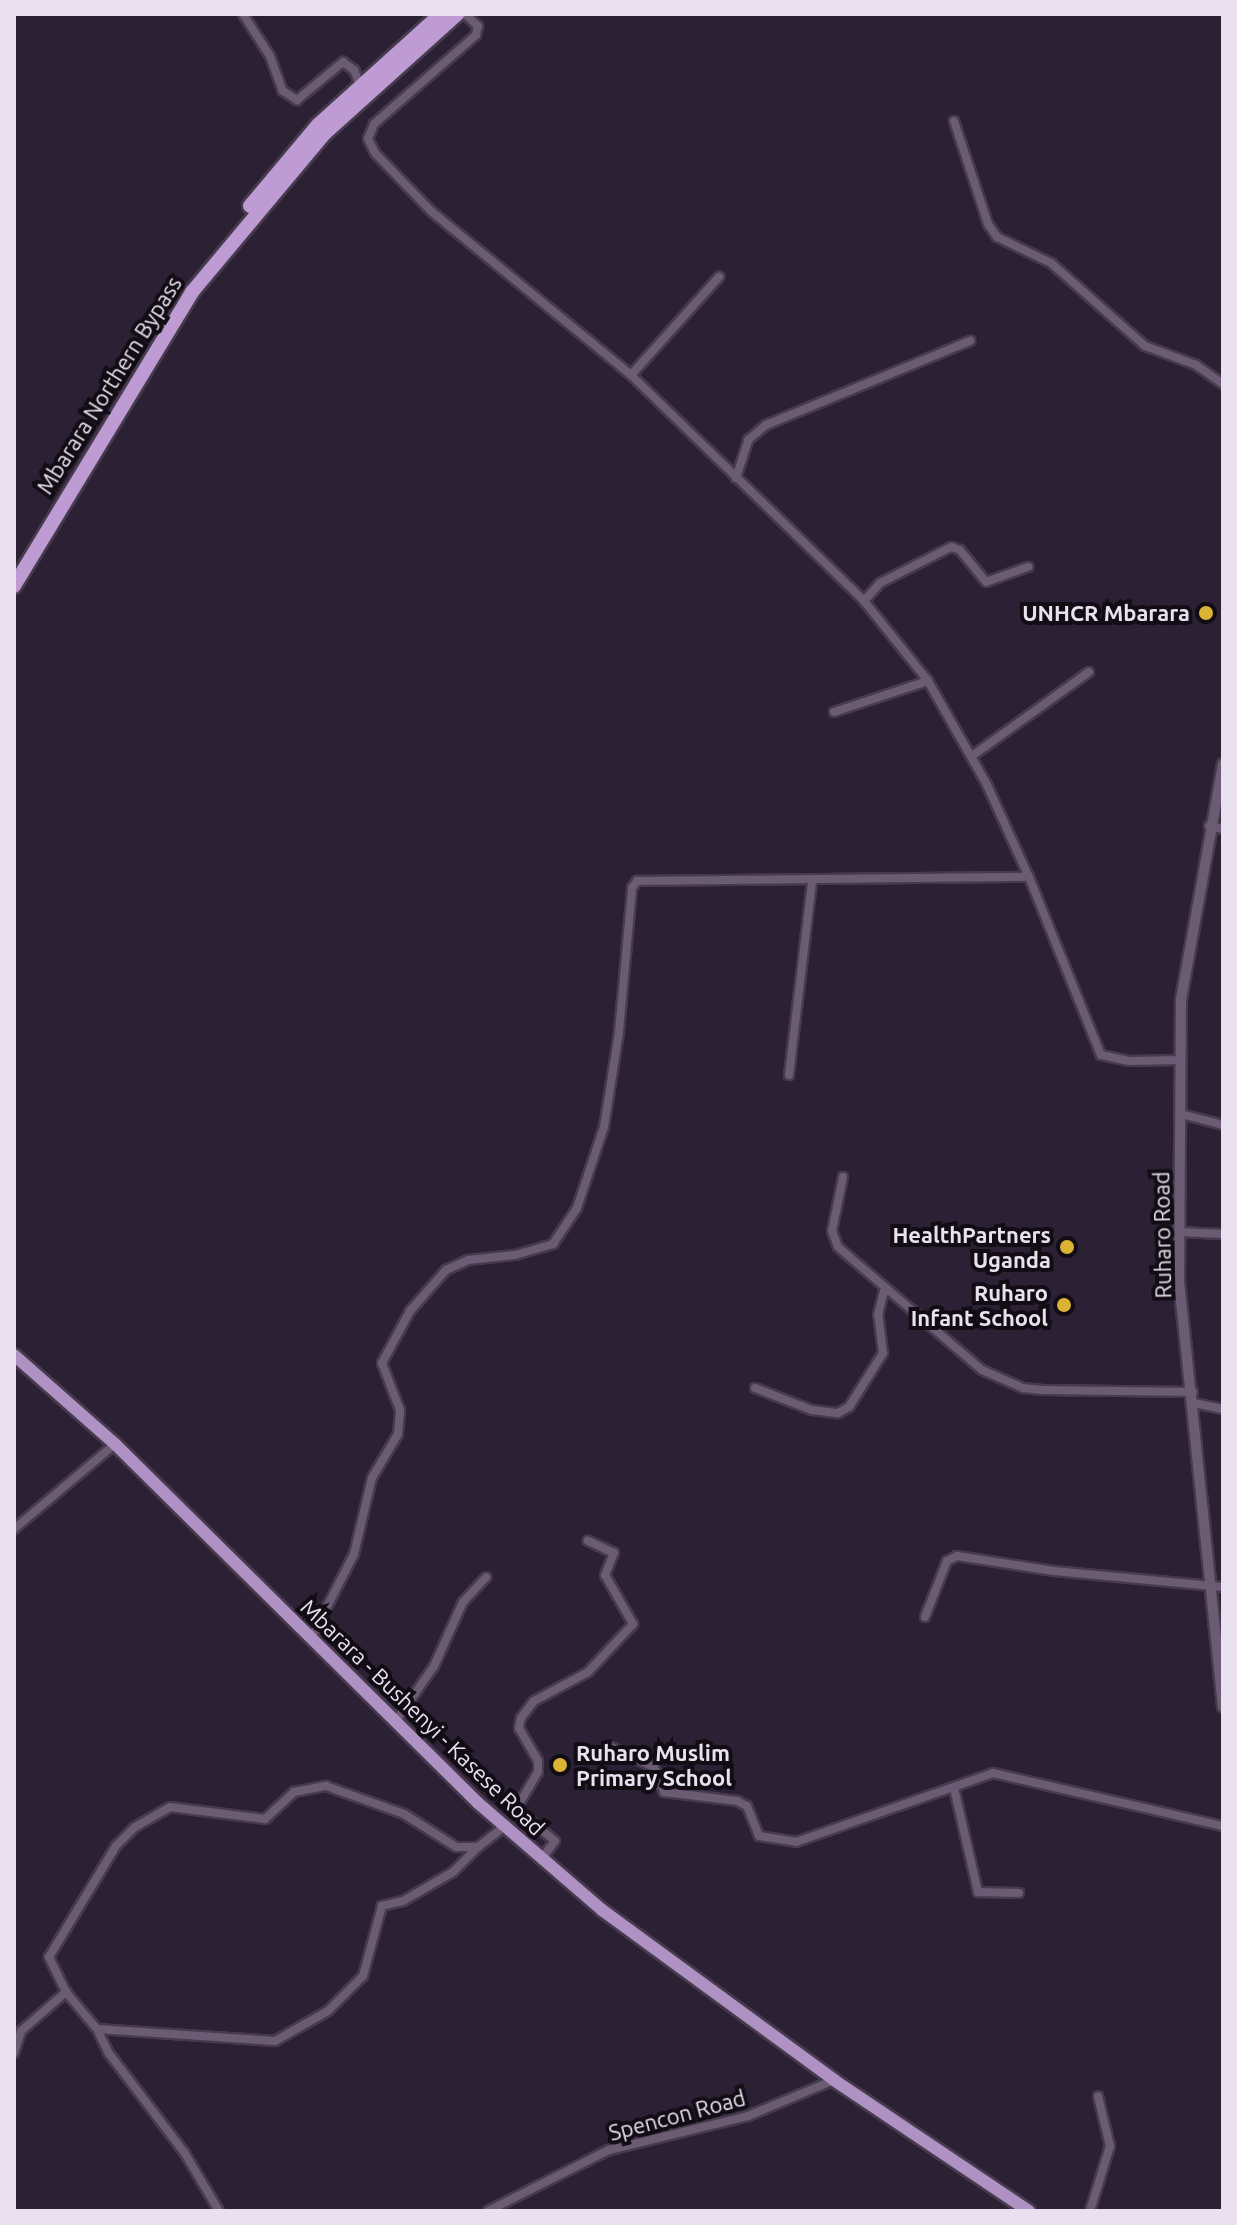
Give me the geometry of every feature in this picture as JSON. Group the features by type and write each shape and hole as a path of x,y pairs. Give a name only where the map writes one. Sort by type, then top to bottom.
{"highway":[{"path":"14,567 181,292 286,160 360,85 441,14"},
{"name":"Mbarara Northern Bypass","path":"14,586 192,292 325,133 457,14"}],"main road":[{"name":"Mbarara - Bushenyi - Kasese Road","path":"14,1355 115,1444 395,1722 505,1826 602,1910 834,2080 1029,2211"}],"street":[{"path":"243,14 270,56 283,91 297,100 343,62 354,70 360,85"},
{"path":"465,14 478,26 476,35 374,124 371,144 389,171 432,212 631,375 864,601 928,681 972,756 1029,877 1101,1055 1129,1061 1180,1060"},
{"path":"954,121 988,224 997,237 1051,263 1145,346 1196,365 1223,384"},
{"path":"631,375 719,277"},
{"path":"736,478 748,440 766,425 970,341"},
{"path":"864,601 880,583 951,547 960,550 986,582 1028,567"},
{"path":"972,756 1089,672"},
{"path":"834,712 928,681"},
{"name":"Ruharo Road","path":"1223,764 1209,826 1181,999 1179,1281 1223,1707"},
{"path":"1209,826 1223,829"},
{"path":"311,1638 354,1554 372,1478 398,1434 400,1410 382,1363 410,1311 446,1270 468,1260 515,1255 553,1244 577,1208 604,1127 633,885 643,879 812,882 1029,877"},
{"path":"789,1075 812,882"},
{"path":"1181,1114 1223,1125"},
{"path":"843,1177 833,1240 873,1273 884,1291 905,1302 982,1370 1023,1388 1193,1397 1223,1409"},
{"path":"1180,1232 1223,1234"},
{"path":"755,1388 812,1410 838,1413 849,1407 883,1353 878,1315 884,1291"},
{"path":"14,1529 115,1444"},
{"path":"542,1858 555,1841 516,1809 538,1772 538,1761 519,1728 521,1718 534,1701 588,1672 633,1624 605,1575 614,1553 588,1541"},
{"path":"925,1617 947,1561 957,1556 1054,1571 1223,1587"},
{"path":"395,1722 434,1666 463,1602 486,1577"},
{"path":"611,1747 654,1767 664,1792 737,1801 747,1806 759,1836 796,1842 1005,1773 1223,1826"},
{"path":"219,2211 184,2152 108,2052 97,2029 66,1992 49,1957 52,1945 77,1916 116,1846 135,1827 170,1807 265,1819 294,1792 326,1786 404,1814 440,1842 478,1847"},
{"path":"954,1788 978,1892 1019,1893"},
{"path":"97,2029 252,2042 289,2035 328,2011 363,1976 382,1906 403,1901 453,1872 505,1826"},
{"path":"14,2053 17,2035 66,1992"},
{"name":"Spencon Road","path":"488,2211 609,2150 748,2116 834,2080"},
{"path":"1090,2211 1110,2146 1098,2096"}],"place":[{"name":"UNHCR Mbarara","path":"1206,613"},
{"name":"HealthPartners Uganda","path":"1067,1247"},
{"name":"Ruharo Infant School","path":"1064,1305"},
{"name":"Ruharo Muslim Primary School","path":"560,1765"}]}
